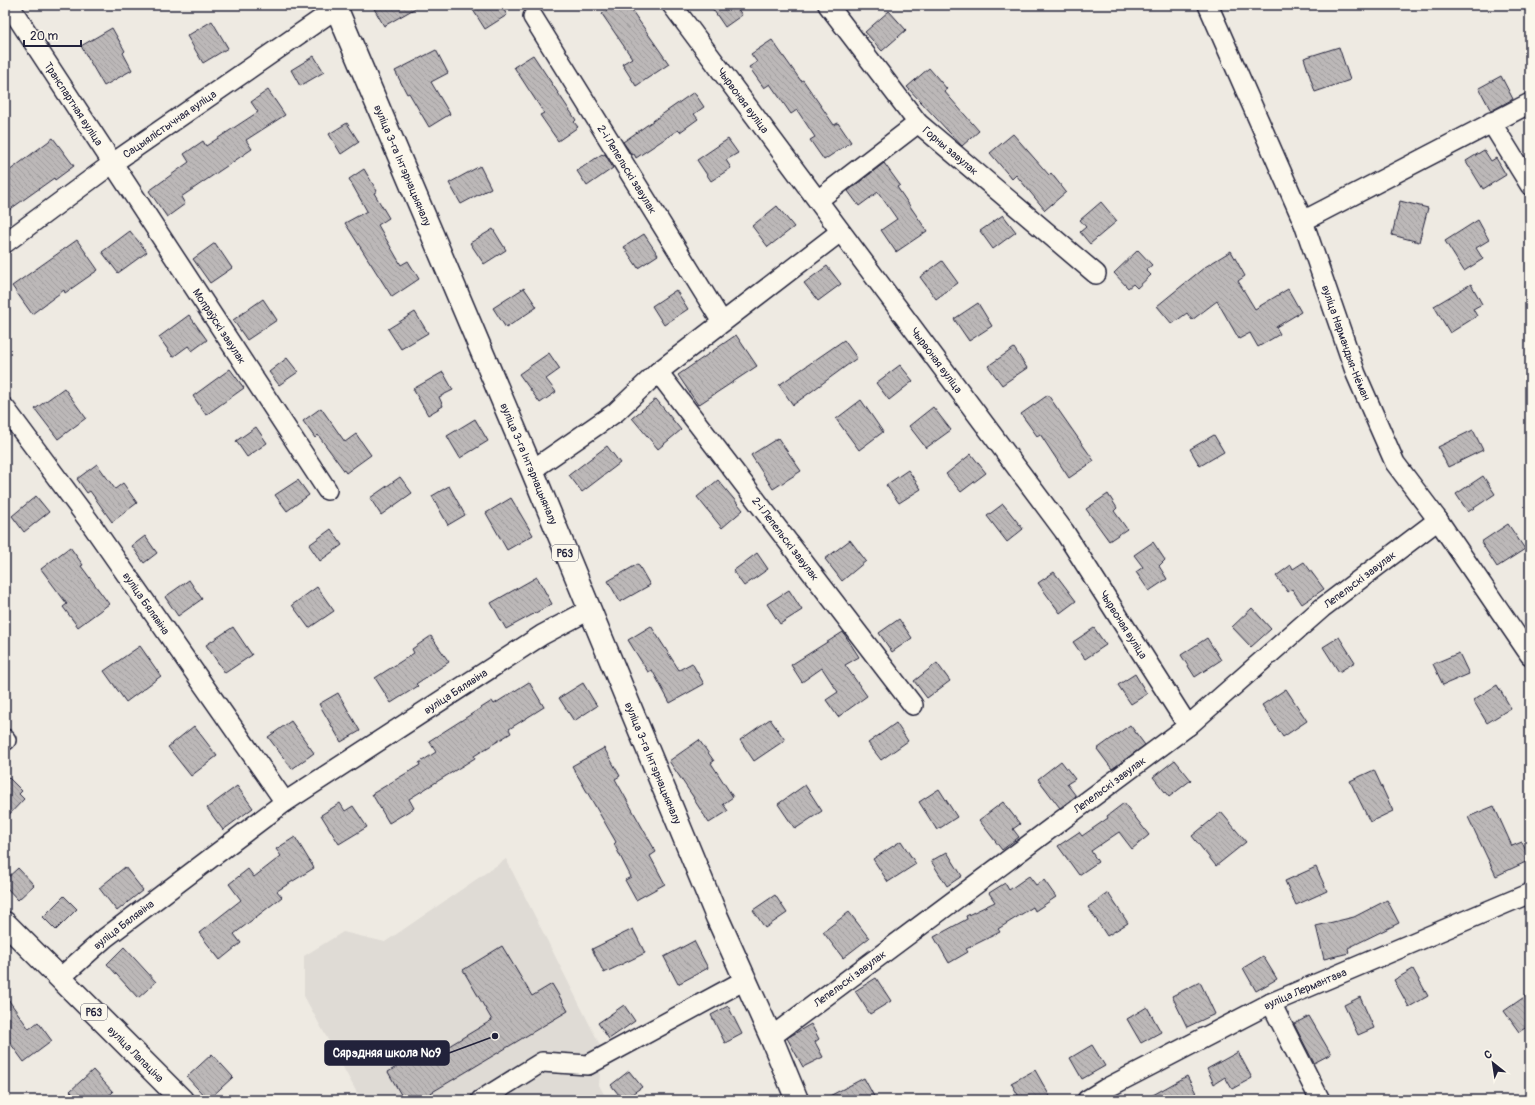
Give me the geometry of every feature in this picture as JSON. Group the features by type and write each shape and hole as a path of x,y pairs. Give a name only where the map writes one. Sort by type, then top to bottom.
{"main road":[{"name":"вуліца 3-га Інтэрнацыяналу","path":"336,7 532,470 717,917 771,1037 797,1100"},
{"name":"вуліца Лапаціна","path":"5,923 182,1100"}],"street":[{"name":"Транспартная вуліца","path":"9,5 112,163"},
{"name":"Чырвоная вуліца","path":"672,5 1064,531 1188,726"},
{"name":"Горны завулак","path":"828,5 918,123 1096,274"},
{"name":"вуліца Нармандыя-Нёман","path":"1208,5 1303,221 1356,374 1395,463 1438,520 1530,654"},
{"name":"Сацыялістычная вуліца","path":"5,243 112,163 336,7"},
{"name":"2-і Лепельскі завулак","path":"533,17 722,322"},
{"path":"1303,221 1530,103"},
{"path":"1491,122 1530,185"},
{"path":"818,200 918,123"},
{"name":"Мопраўскі завулак","path":"112,163 327,490"},
{"path":"532,470 616,412 658,372 840,232"},
{"name":"2-і Лепельскі завулак","path":"658,372 913,705"},
{"name":"вуліца Бялявіна","path":"5,408 89,521 285,802"},
{"name":"Лепельскі завулак","path":"771,1037 1188,726 1322,608 1438,520"},
{"name":"вуліца Бялявіна","path":"60,978 105,938 285,802 542,635 589,610"},
{"name":"вуліца Лермантава","path":"1087,1100 1105,1089 1271,1004 1530,893"},
{"path":"481,1100 542,1062 588,1065 745,980"},
{"path":"1271,1004 1320,1100"}],"shaded area":[{"path":"506,859 602,1049 599,1085 607,1100 361,1100 304,996 304,956 343,932 385,942"}],"building":[{"path":"372,5 421,5 384,26"},
{"path":"481,5 501,5 507,15 485,29 473,10"},
{"path":"615,5 628,5 669,64 636,86 622,64 632,58 602,14"},
{"path":"710,5 735,5 742,15 725,27"},
{"path":"889,11 906,30 882,51 865,32"},
{"path":"212,21 228,48 203,63 187,36"},
{"path":"112,28 125,51 123,53 132,70 104,86 81,46"},
{"path":"772,40 801,81 803,80 834,125 838,123 851,142 824,160 810,140 815,137 797,110 791,114 770,84 764,88 749,67 757,62 751,54"},
{"path":"1339,47 1350,80 1315,92 1304,58"},
{"path":"436,50 448,73 431,82 450,114 429,127 409,93 407,94 395,71"},
{"path":"533,55 576,120 574,122 578,127 558,141 540,115 544,113 514,67"},
{"path":"314,56 324,72 300,86 291,70"},
{"path":"929,68 947,89 944,91 979,131 962,146 907,87"},
{"path":"1501,76 1513,99 1491,111 1479,88"},
{"path":"268,90 285,115 246,140 252,149 181,197 185,204 167,217 149,191 189,162 184,154 203,141 206,146 258,112 251,102"},
{"path":"694,92 704,107 694,114 698,119 680,132 678,130 636,158 634,154 632,155 623,142"},
{"path":"347,123 359,142 341,154 329,134"},
{"path":"1013,134 1049,175 1051,173 1066,192 1045,210 1016,175 1012,179 990,153"},
{"path":"53,138 74,166 55,180 54,178 5,213 5,174"},
{"path":"728,139 738,153 726,160 731,168 711,181 697,160"},
{"path":"1484,150 1491,161 1496,158 1506,175 1483,189 1466,161"},
{"path":"602,154 605,154 613,168 587,186 577,171"},
{"path":"884,163 900,185 897,187 927,231 896,252 881,230 897,219 878,192 859,206 848,191"},
{"path":"480,166 491,188 461,204 449,183"},
{"path":"364,169 377,191 374,193 389,218 378,225 401,265 408,261 419,279 392,297 345,223 367,211 349,179"},
{"path":"1400,201 1428,208 1419,242 1392,235"},
{"path":"1101,202 1117,221 1090,244 1080,232 1086,227 1080,220"},
{"path":"777,206 794,227 768,247 752,226"},
{"path":"1003,215 1016,232 993,249 980,231"},
{"path":"1478,220 1489,240 1476,248 1483,259 1464,271 1445,241"},
{"path":"493,229 506,250 484,264 470,243"},
{"path":"130,231 147,252 118,273 102,252"},
{"path":"644,234 658,255 638,268 624,247"},
{"path":"77,240 98,270 65,293 64,290 32,314 12,286"},
{"path":"215,243 232,268 210,283 193,259"},
{"path":"1138,250 1152,265 1146,270 1151,275 1137,288 1133,284 1128,288 1114,273"},
{"path":"1231,251 1245,276 1238,281 1255,309 1288,289 1301,312 1276,327 1280,334 1258,347 1250,333 1239,339 1217,301 1192,320 1187,313 1172,324 1157,306 1205,267"},
{"path":"942,261 958,283 936,299 920,277"},
{"path":"827,266 841,284 818,301 804,283"},
{"path":"1471,284 1482,304 1473,309 1477,316 1450,333 1434,306"},
{"path":"524,288 537,307 506,328 493,308"},
{"path":"676,290 688,309 664,325 652,306"},
{"path":"263,299 277,320 247,340 233,320"},
{"path":"978,303 992,326 969,341 954,319"},
{"path":"415,312 428,333 401,349 388,329"},
{"path":"189,315 207,340 192,351 188,346 173,357 159,337"},
{"path":"736,335 757,366 698,405 678,375"},
{"path":"844,340 857,358 793,405 779,385"},
{"path":"1014,348 1027,368 1002,385 988,366"},
{"path":"549,353 560,369 546,379 556,392 540,403 519,374"},
{"path":"287,358 298,372 279,385 269,372"},
{"path":"900,365 913,381 889,400 876,383"},
{"path":"230,369 244,388 206,415 193,396"},
{"path":"443,372 453,390 439,397 443,406 428,415 413,389"},
{"path":"64,388 86,418 58,439 35,409"},
{"path":"1048,395 1094,461 1069,478 1040,434 1037,436 1021,414"},
{"path":"656,399 681,430 658,449 632,418"},
{"path":"861,400 883,432 859,450 836,419"},
{"path":"933,407 951,430 926,448 909,426"},
{"path":"321,408 345,442 356,434 371,455 346,473 318,435 315,438 303,421"},
{"path":"475,419 488,441 460,458 447,436"},
{"path":"256,427 267,443 247,457 236,441"},
{"path":"1473,430 1483,450 1448,467 1438,447"},
{"path":"1214,435 1224,452 1200,466 1190,449"},
{"path":"778,438 801,471 773,489 751,455"},
{"path":"607,446 620,463 582,492 569,475"},
{"path":"971,454 986,473 961,492 946,474"},
{"path":"97,464 115,489 123,483 137,503 112,522 90,491 87,493 77,479"},
{"path":"908,470 921,489 899,503 886,485"},
{"path":"1483,476 1495,494 1468,512 1456,494"},
{"path":"400,477 412,493 381,515 370,498"},
{"path":"298,480 309,495 287,511 275,495"},
{"path":"718,480 743,510 722,528 697,497"},
{"path":"449,486 465,515 448,525 432,496"},
{"path":"1108,494 1117,508 1114,511 1127,529 1109,541 1086,509"},
{"path":"36,496 49,512 24,532 12,516"},
{"path":"511,498 533,535 507,550 486,513"},
{"path":"1003,504 1023,529 1007,542 987,516"},
{"path":"1508,524 1525,549 1497,567 1481,542"},
{"path":"331,529 342,545 320,561 309,545"},
{"path":"145,536 157,553 144,563 132,546"},
{"path":"850,540 866,561 842,581 825,559"},
{"path":"1153,542 1165,560 1159,566 1167,579 1149,591 1136,572 1143,567 1134,555"},
{"path":"70,547 83,565 81,566 109,604 78,627 63,607 67,604 41,569"},
{"path":"757,553 768,569 744,586 733,571"},
{"path":"1304,562 1324,589 1302,604 1292,589 1288,592 1276,576 1291,565 1293,569"},
{"path":"638,564 650,585 620,602 608,581"},
{"path":"1054,572 1076,601 1060,613 1038,583"},
{"path":"537,577 552,604 506,629 491,603"},
{"path":"189,580 202,599 178,616 165,597"},
{"path":"317,587 334,611 309,628 292,605"},
{"path":"789,590 802,610 780,624 767,604"},
{"path":"1252,608 1271,629 1251,647 1232,627"},
{"path":"899,619 912,638 892,652 879,633"},
{"path":"651,626 679,670 692,663 704,684 670,703 652,670 648,672 628,640"},
{"path":"233,627 252,655 225,673 206,645"},
{"path":"1094,628 1106,645 1085,659 1073,642"},
{"path":"843,632 859,657 845,665 867,696 838,717 826,700 838,692 822,668 802,682 791,665"},
{"path":"431,636 449,662 416,684 418,686 391,703 375,678 414,653 412,649"},
{"path":"1339,637 1355,662 1339,672 1323,647"},
{"path":"1207,638 1221,660 1195,677 1181,655"},
{"path":"140,646 161,676 126,702 104,671"},
{"path":"1459,653 1469,674 1443,685 1433,664"},
{"path":"937,663 950,681 927,698 914,681"},
{"path":"1135,674 1147,694 1131,704 1118,685"},
{"path":"529,682 544,707 509,729 511,733 474,756 475,758 409,799 414,808 389,823 372,794 420,765 419,763 436,752 429,741 492,701 494,704"},
{"path":"583,683 597,706 574,721 559,698"},
{"path":"1497,685 1511,708 1487,723 1473,700"},
{"path":"1286,689 1307,721 1283,737 1262,705"},
{"path":"338,693 360,731 341,742 319,704"},
{"path":"770,719 785,740 754,761 740,740"},
{"path":"291,721 314,753 292,769 268,737"},
{"path":"896,723 908,741 881,760 868,743"},
{"path":"1130,725 1145,745 1112,769 1097,749"},
{"path":"194,726 217,756 191,776 168,747"},
{"path":"699,740 714,761 711,763 733,797 723,804 728,811 709,823 669,761"},
{"path":"604,748 620,776 615,779 656,852 650,856 665,884 636,900 625,880 631,877 614,844 616,842 572,766"},
{"path":"1175,760 1191,780 1169,797 1153,777"},
{"path":"1061,761 1075,779 1067,784 1076,796 1060,808 1038,779"},
{"path":"1374,770 1393,811 1370,822 1350,781"},
{"path":"5,774 22,791 19,794 24,799 5,819"},
{"path":"805,785 822,811 795,829 778,804"},
{"path":"237,786 253,808 223,830 207,808"},
{"path":"939,789 957,817 937,830 919,802"},
{"path":"1003,802 1020,824 1013,829 1019,837 1002,850 979,820"},
{"path":"340,803 345,811 353,806 367,827 339,844 321,815"},
{"path":"1124,803 1149,835 1132,849 1119,832 1091,851 1098,862 1079,875 1058,846 1079,832 1082,836 1108,818 1107,816"},
{"path":"1494,806 1512,846 1522,842 1530,860 1496,876 1468,817"},
{"path":"1221,812 1246,842 1216,866 1192,836"},
{"path":"295,837 314,868 277,891 282,897 234,934 241,943 220,960 199,933 241,900 229,884 248,869 254,877 281,856 276,849"},
{"path":"901,841 916,864 888,882 873,859"},
{"path":"947,852 962,876 947,886 931,861"},
{"path":"125,867 143,890 117,911 99,888"},
{"path":"1316,867 1327,891 1296,905 1285,881"},
{"path":"18,868 34,885 18,900 5,886 5,880"},
{"path":"1029,876 1036,885 1044,880 1056,897 1035,911 1033,907 998,929 1000,932 966,949 968,952 949,963 934,937 967,919 966,916 995,902 989,893 1005,883 1009,890"},
{"path":"1108,893 1128,923 1107,936 1088,907"},
{"path":"775,895 787,913 765,928 753,910"},
{"path":"64,896 77,909 56,930 43,917"},
{"path":"1387,900 1399,923 1348,948 1349,953 1324,959 1316,926 1354,917"},
{"path":"849,912 869,938 843,958 823,932"},
{"path":"633,929 645,953 604,973 592,949"},
{"path":"694,941 708,968 678,984 664,957"},
{"path":"502,946 532,996 552,984 568,1011 419,1100 404,1100 388,1072 419,1053 424,1061 492,1020 463,970"},
{"path":"124,947 156,982 138,998 107,964"},
{"path":"1263,956 1277,979 1256,991 1243,968"},
{"path":"1413,969 1428,996 1409,1007 1394,980"},
{"path":"876,978 891,1001 870,1014 855,991"},
{"path":"1200,982 1215,1014 1187,1027 1172,996"},
{"path":"1530,993 1530,1025 1519,1032 1504,1011"},
{"path":"5,995 29,1029 38,1022 52,1041 24,1062 5,1036"},
{"path":"1360,997 1374,1028 1358,1035 1344,1005"},
{"path":"624,1005 635,1021 609,1039 598,1023"},
{"path":"728,1006 742,1034 725,1043 711,1015"},
{"path":"1147,1007 1161,1032 1141,1043 1127,1019"},
{"path":"1309,1016 1331,1054 1314,1063 1294,1024"},
{"path":"811,1024 819,1039 815,1042 823,1057 803,1067 787,1038"},
{"path":"1092,1045 1105,1066 1082,1079 1070,1058"},
{"path":"1238,1052 1252,1078 1232,1089 1225,1077 1214,1084 1207,1069"},
{"path":"212,1054 233,1077 208,1100 187,1077"},
{"path":"93,1070 113,1092 104,1100 79,1100 70,1091"},
{"path":"1035,1070 1052,1100 1021,1100 1011,1083"},
{"path":"629,1071 642,1087 623,1100 611,1085"},
{"path":"1187,1076 1196,1093 1185,1100 1144,1100"},
{"path":"864,1078 876,1100 822,1100"}],"place":[{"name":"Сярэдняя школа №9","path":"495,1036"}]}
